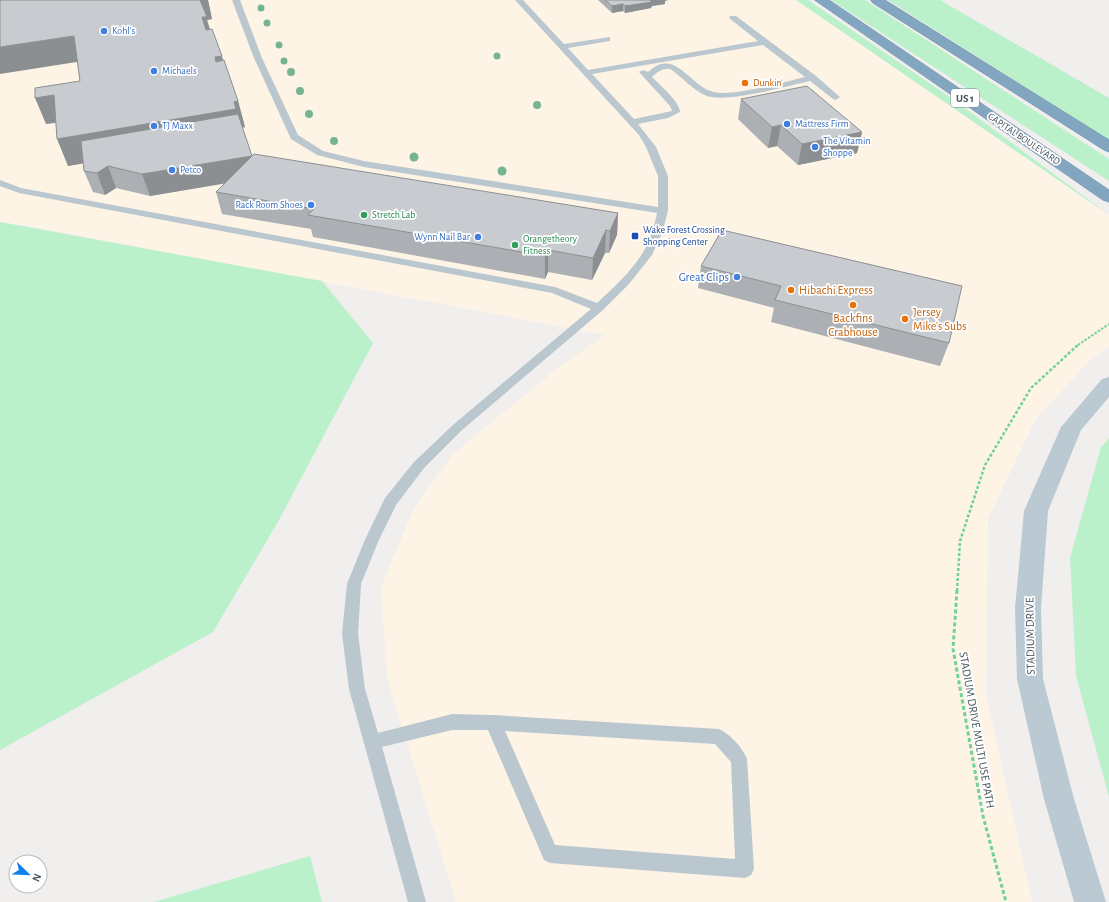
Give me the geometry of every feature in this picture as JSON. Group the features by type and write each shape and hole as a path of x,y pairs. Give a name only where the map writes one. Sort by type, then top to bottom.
{"highway":[{"name":"CAPITAL BOULEVARD","path":"821,0 1109,197"},
{"path":"878,0 1109,147"}],"street":[{"name":"STADIUM DRIVE","path":"1090,902 1059,799 1030,680 1028,608 1036,510 1072,427 1109,384"}],"lane":[{"path":"236,0 258,58 294,137 320,153 364,164 663,211"},
{"path":"417,902 357,689 350,634 354,584 371,542 390,502 419,465 458,427 599,308 625,282 647,255 657,233 663,211 663,176 642,133 519,0"},
{"path":"734,18 836,97"},
{"path":"562,47 607,39"},
{"path":"587,73 765,42"},
{"path":"632,122 665,116 676,112 676,108 673,104 636,64"},
{"path":"648,77 653,71 661,67 670,66 679,70 709,94 720,95 732,95 813,78"},
{"path":"0,183 27,192 555,290 599,308"},
{"path":"372,742 452,722 493,723 719,737 739,760 745,869 550,854 493,723"}],"path":[{"name":"STADIUM DRIVE MULTI USE PATH","path":"1006,902 983,816 953,649 960,541 985,465 1032,388 1079,344 1109,324"}],"shaded area":[{"path":"0,0 796,0 1109,215 1109,347 1091,359 1035,420 988,519 986,694 1032,902 456,902 387,678 381,587 414,508 453,454 560,366 605,335 28,226 0,222"}],"green space":[{"path":"796,0 808,0 954,100 1109,215"},
{"path":"831,0 865,0 1109,159 1109,181"},
{"path":"888,0 940,0 1109,98 1109,140"},
{"path":"0,222 322,281 373,343 279,520 213,632 0,750"},
{"path":"1109,438 1109,797 1076,676 1070,558 1101,447"},
{"path":"310,856 322,902 154,902"}],"building":[{"path":"0,0 200,0 207,17 202,17 206,30 212,29 222,56 215,57 216,62 224,60 238,101 234,102 236,109 57,139 54,95 35,98 35,88 80,81 74,36 0,47"},
{"path":"605,0 650,0 652,2 625,6 623,4 612,6"},
{"path":"807,86 862,132 802,144 781,125 772,127 741,99"},
{"path":"238,114 252,156 142,174 108,166 97,173 84,171 81,141"},
{"path":"254,154 618,213 610,231 606,230 593,258 548,250 545,256 308,215 314,209 216,192"},
{"path":"722,230 962,286 949,343 775,300 781,286 701,266"}],"place":[{"name":"Kohl's","path":"104,31"},
{"name":"Michaels","path":"154,71"},
{"name":"Dunkin'","path":"745,83"},
{"name":"Mattress Firm","path":"787,124"},
{"name":"TJ Maxx","path":"154,126"},
{"name":"The Vitamin Shoppe","path":"815,147"},
{"name":"Petco","path":"172,170"},
{"name":"Rack Room Shoes","path":"311,205"},
{"name":"Stretch Lab","path":"364,215"},
{"name":"Wake Forest Crossing Shopping Center","path":"635,236"},
{"name":"Wynn Nail Bar","path":"478,237"},
{"name":"Orangetheory Fitness","path":"515,245"},
{"name":"Great Clips","path":"737,277"},
{"name":"Hibachi Express","path":"791,290"},
{"name":"Backfins Crabhouse","path":"853,305"},
{"name":"Jersey Mike's Subs","path":"905,319"}]}
